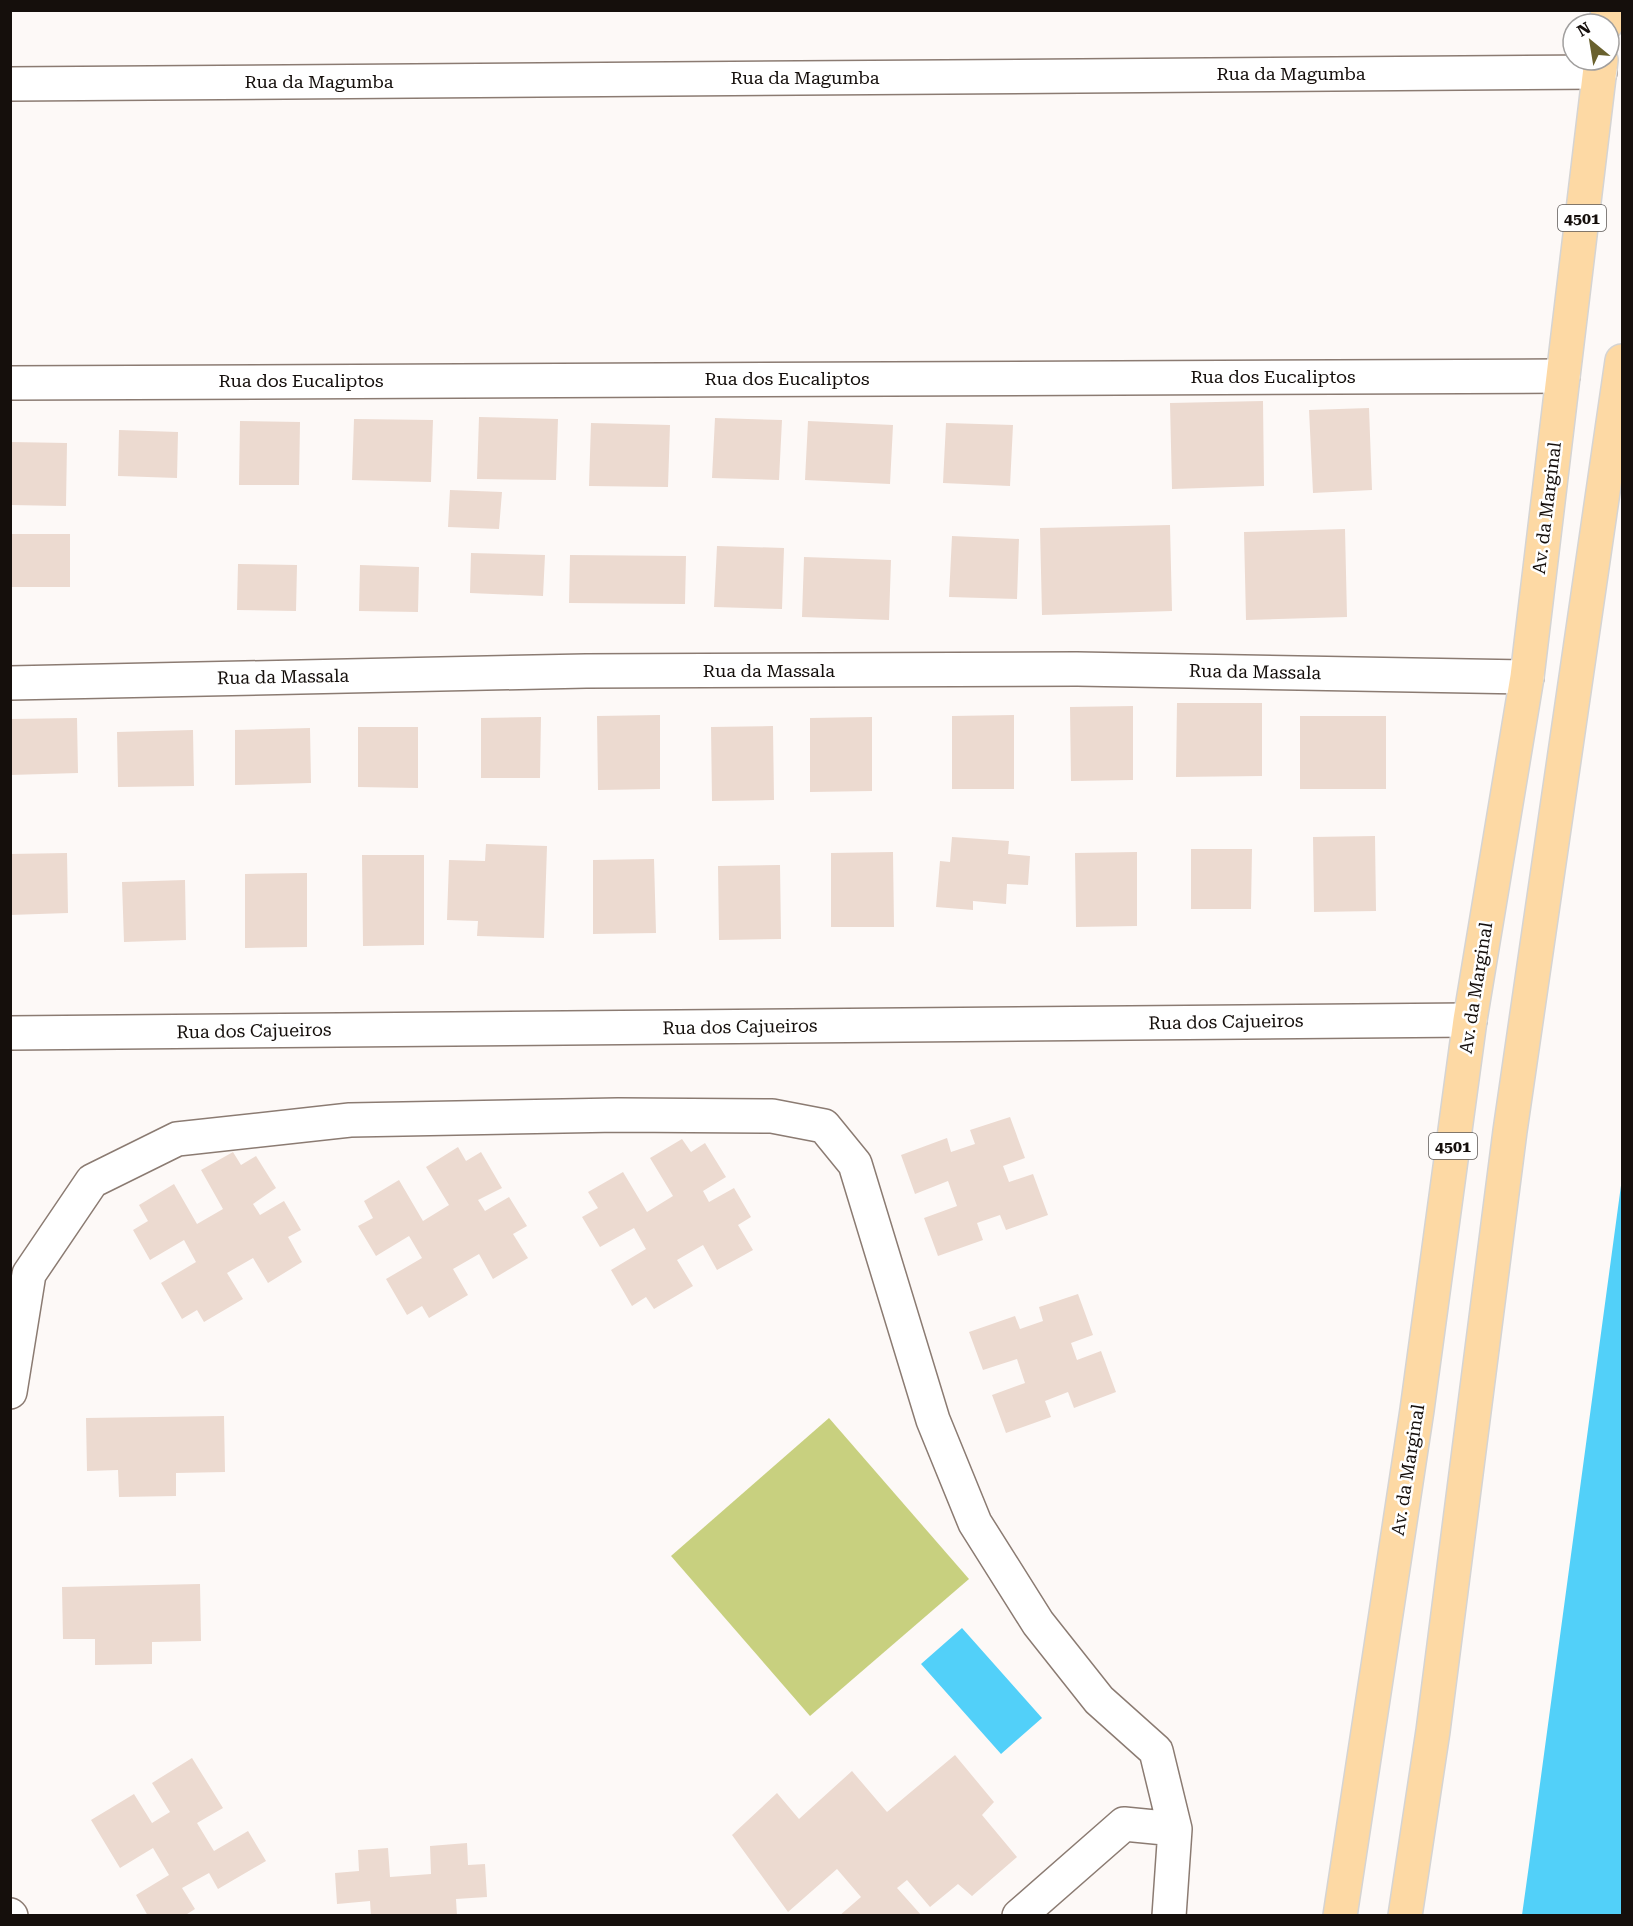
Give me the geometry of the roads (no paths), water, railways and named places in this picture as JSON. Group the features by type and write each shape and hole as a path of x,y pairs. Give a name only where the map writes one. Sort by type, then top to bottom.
{"main road":[{"name":"Av. da Marginal","path":"1340,1916 1417,1410 1470,1020 1527,677 1600,72"},
{"path":"1405,1916 1433,1731 1510,1131 1623,362"}],"street":[{"name":"Rua da Magumba","path":"10,84 1561,66"},
{"name":"Rua dos Eucaliptos","path":"10,383 1563,375"},
{"name":"Rua da Massala","path":"10,683 574,672 1065,669 1527,677"},
{"name":"Rua dos Cajueiros","path":"10,1033 1470,1020"},
{"path":"10,1392 29,1274 92,1181 177,1139 350,1120 618,1115 772,1116 824,1126 855,1164 933,1420 975,1523 1038,1623 1099,1700 1156,1751 1175,1829 1169,1916"},
{"path":"1019,1916 1124,1824 1175,1829"}],"water":[{"path":"1622,1178 1622,1915 1522,1915 1529,1865"},
{"path":"962,1628 1042,1718 1001,1754 921,1664"}]}
